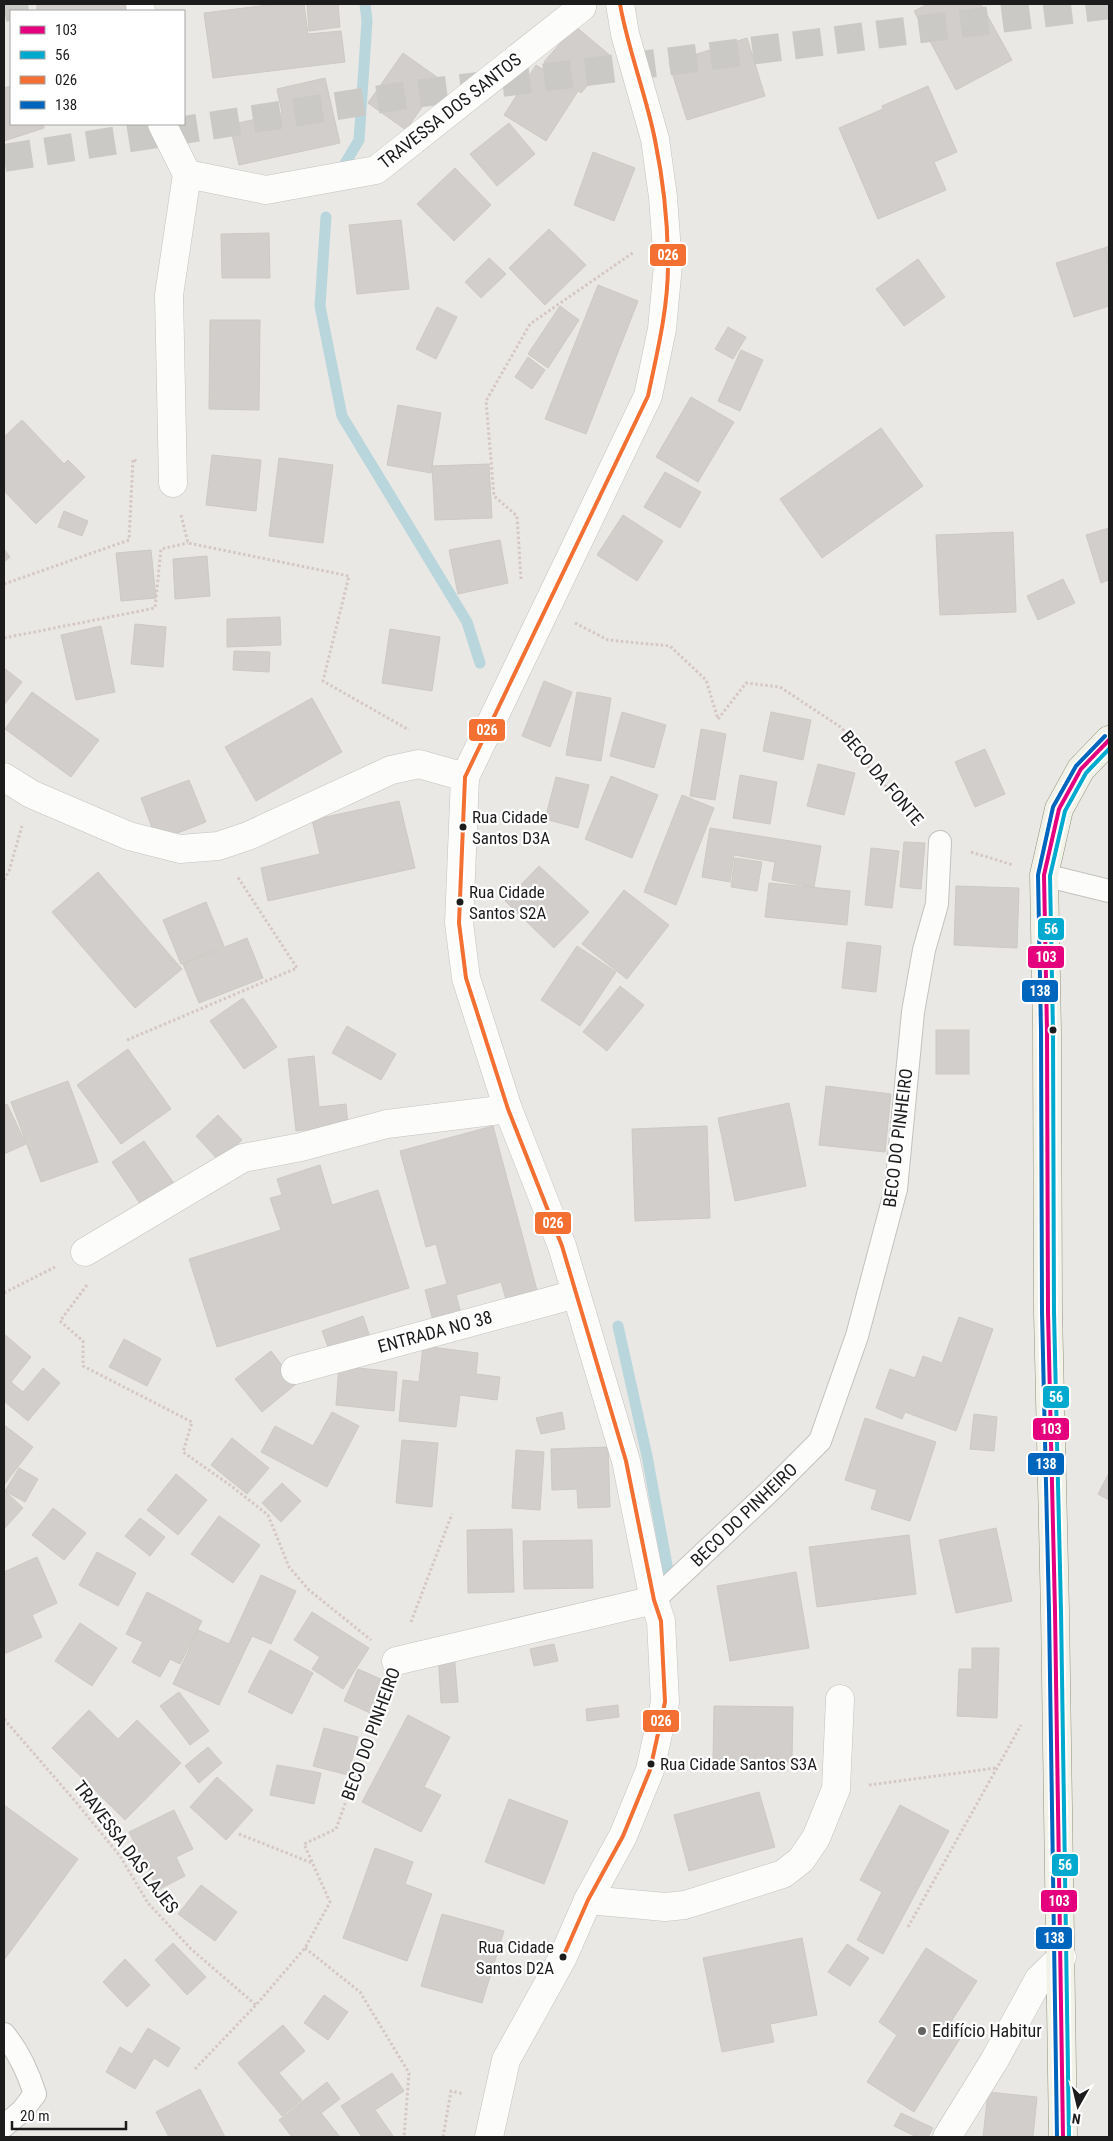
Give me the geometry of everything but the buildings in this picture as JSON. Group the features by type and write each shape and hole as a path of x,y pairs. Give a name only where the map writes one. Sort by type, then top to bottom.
{"main road":[{"path":"1063,2137 1062,1957 1048,1312 1047,1031 1044,875 1059,809 1081,769 1109,740"}],"street":[{"path":"489,2137 506,2060 563,1957 588,1900 623,1836 650,1770 665,1702 662,1620 654,1600 626,1461 562,1246 508,1109 466,978 459,923 465,777 558,613 648,396 662,329 668,264 666,230 655,139 626,34 620,4"},
{"name":"TRAVESSA DOS SANTOS","path":"187,174 266,190 376,170 582,7"},
{"path":"162,125 187,174 169,295 173,482"},
{"path":"4,777 30,794 129,836 180,849 218,846 248,836 391,770 407,765 419,764 465,777"},
{"path":"84,1252 243,1158 301,1147 387,1124 508,1109"},
{"name":"ENTRADA NO 38","path":"295,1370 576,1294"},
{"name":"BECO DO PINHEIRO","path":"396,1661 654,1600"},
{"path":"588,1900 665,1907 685,1905 783,1874 801,1860 816,1838 836,1790 840,1699"},
{"path":"947,2137 994,2061 1039,1979 1062,1957"}],"lane":[{"name":"BECO DO PINHEIRO","path":"654,1600 820,1441 857,1336 896,1189 913,1012 924,950 937,904 940,842"},
{"path":"1044,875 1109,891"},
{"path":"4,2034 14,2045 28,2072 35,2094 22,2111 4,2126"}],"path":[{"path":"558,613 522,590 517,516 494,496 486,401 530,324 666,230"},
{"path":"4,584 129,540 133,459 173,482 188,543"},
{"path":"4,638 155,608 161,549 188,543 349,576 323,681 416,735"},
{"name":"BECO DA FONTE","path":"558,613 608,640 670,646 706,680 718,719 746,683 780,687 842,728 870,769 899,802 940,842 1044,875"},
{"path":"4,880 9,870 30,794"},
{"path":"127,1040 297,968 218,846"},
{"path":"4,1293 84,1252 99,1269 60,1321 83,1340 82,1366 192,1422 183,1452 230,1484 268,1515 290,1567 310,1590 396,1661 452,1514"},
{"name":"BECO DO PINHEIRO","path":"305,1948 330,1902 304,1844 336,1829 396,1661"},
{"name":"TRAVESSA DAS LAJES","path":"4,1719 76,1801 120,1856 148,1903 191,1950 256,2005"},
{"path":"908,1927 1024,1720"},
{"path":"836,1790 997,1768"},
{"path":"240,1834 312,1863"},
{"path":"195,2069 256,2005 305,1948 360,1992 409,2073 404,2137"},
{"path":"444,2137 451,2091 471,2096"}],"waterway":[{"path":"340,172 359,140 367,21 365,4"},
{"path":"326,217 320,306 342,416 467,622 480,663"},
{"path":"618,1326 647,1456 669,1576"}],"tunnel":[{"path":"4,8 28,4"},
{"path":"4,158 407,95 1109,5"}],"transit line":[{"name":"026","path":"563,1957 588,1900 623,1836 650,1770 665,1702 661,1621 654,1600 626,1461 562,1246 508,1109 466,978 459,923 465,777 648,396 661,331 668,281 663,186 651,123 620,4"},
{"name":"138","path":"1057,2137 1049,1611 1042,1312 1041,1031 1038,875 1053,807 1076,766 1105,736"},
{"name":"103","path":"1063,2137 1055,1611 1048,1312 1047,1031 1044,875 1059,809 1081,769 1109,740"},
{"name":"56","path":"1069,2137 1061,1611 1054,1312 1053,1031 1050,876 1065,811 1086,773 1109,749"}],"place":[{"name":"Rua Cidade Santos D3A","path":"463,827"},
{"name":"Rua Cidade Santos S2A","path":"460,902"},
{"name":"Rua Cidade Santos S3A","path":"651,1764"},
{"name":"Rua Cidade Santos D2A","path":"563,1957"},
{"name":"Edifício Habitur","path":"922,2031"}]}
